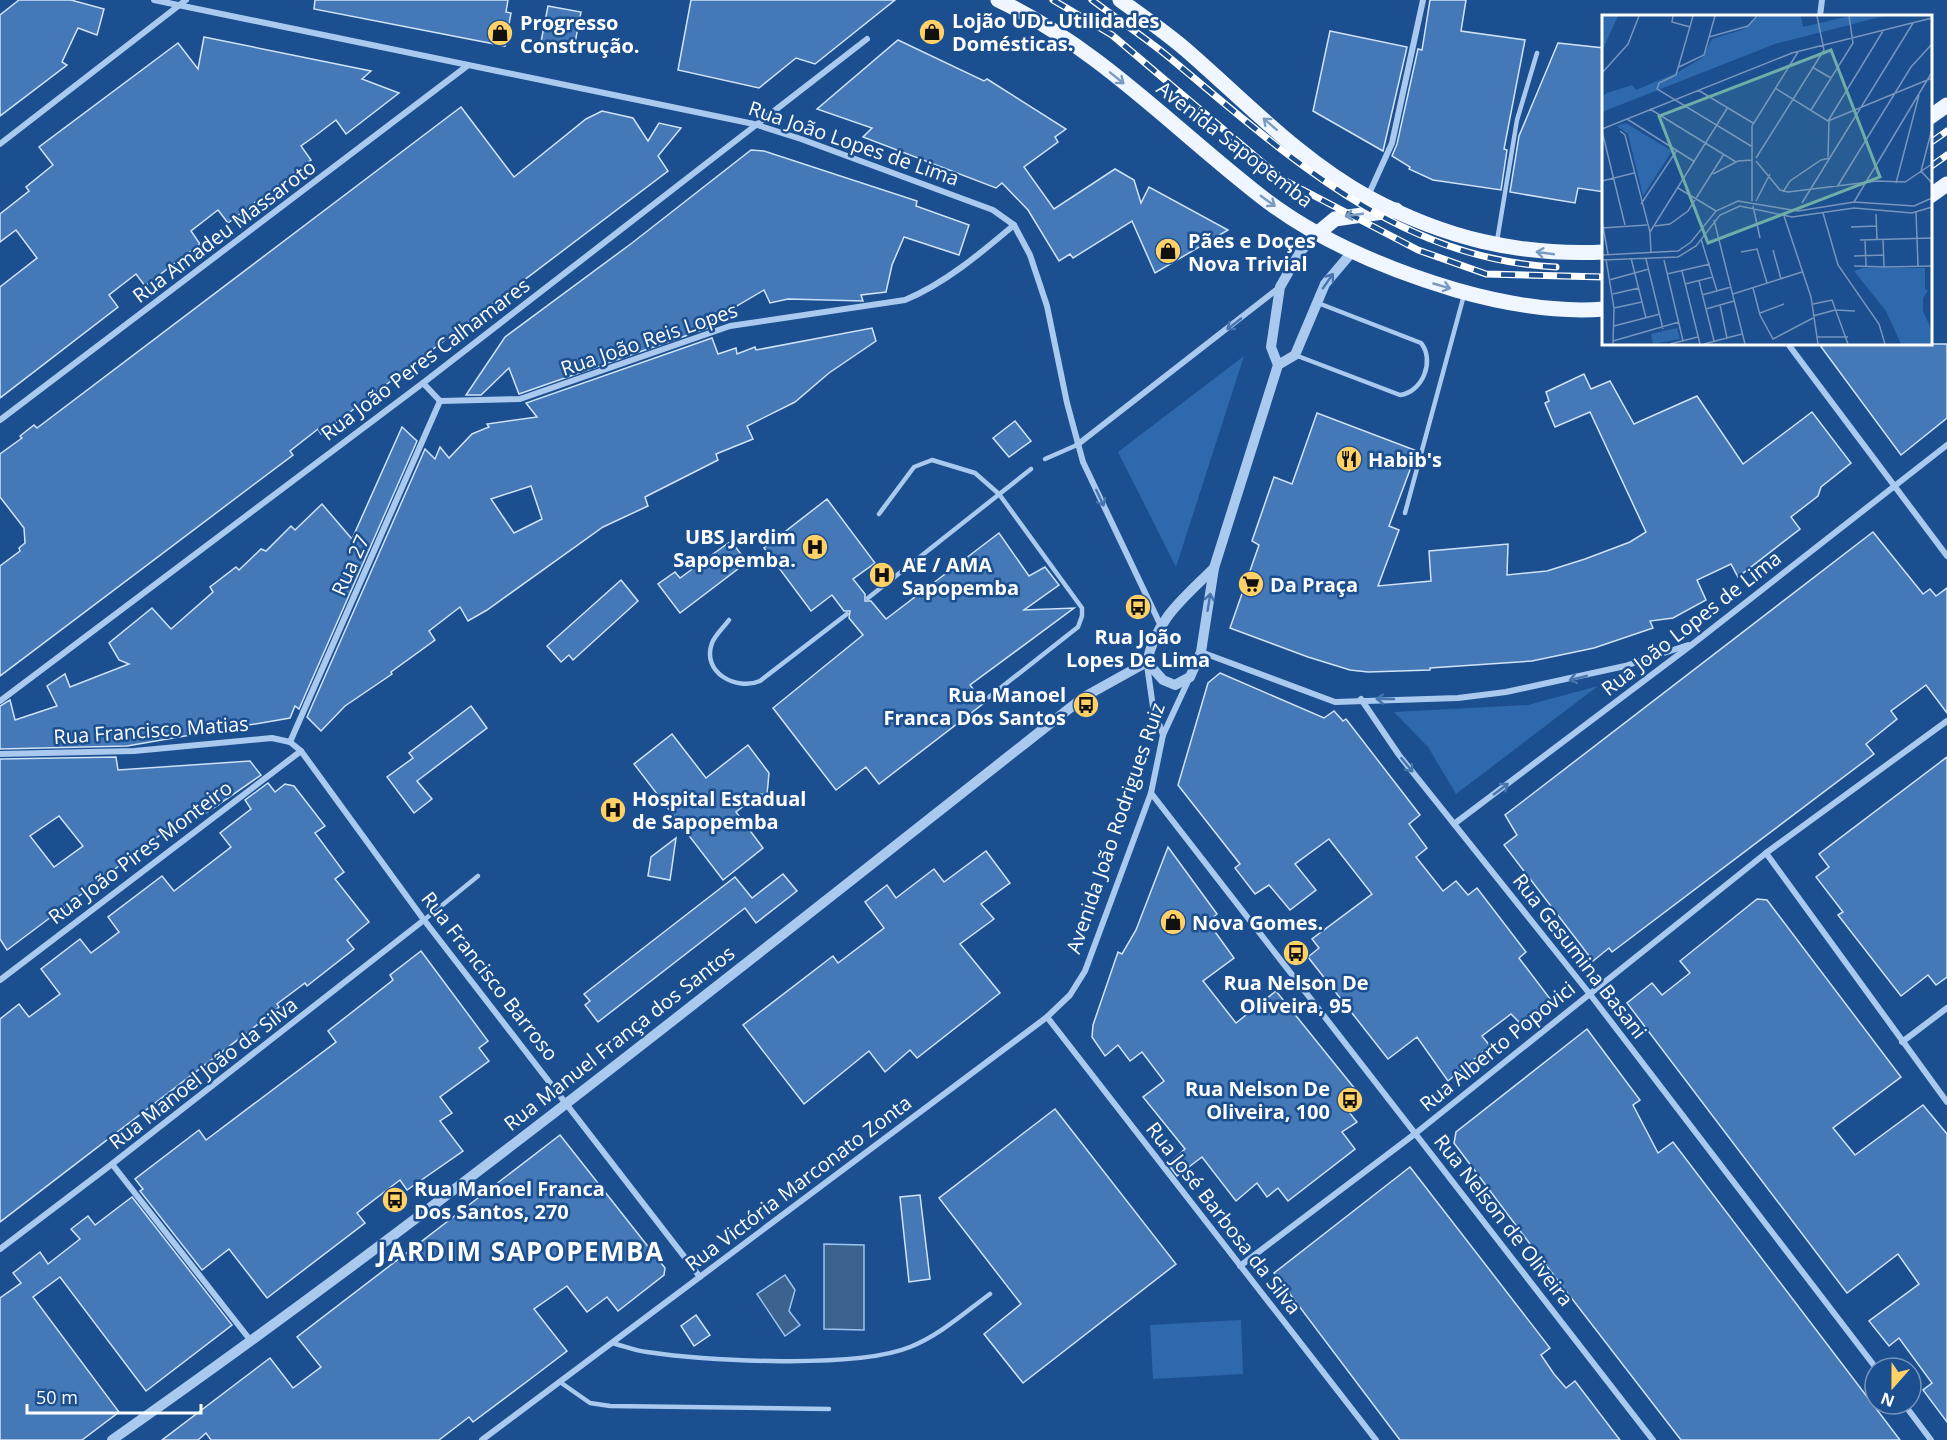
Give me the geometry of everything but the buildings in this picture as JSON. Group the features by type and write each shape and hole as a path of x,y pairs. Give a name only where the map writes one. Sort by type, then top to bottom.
{"main road":[{"name":"Avenida Sapopemba","path":"998,0 1064,36 1268,202 1352,252 1412,277 1496,302 1585,311 1602,309"},
{"name":"Avenida Sapopemba","path":"1120,0 1183,47 1300,151 1368,197 1396,210"},
{"path":"1932,116 1947,105"},
{"path":"1932,195 1947,184"},
{"path":"1318,233 1335,219 1396,210 1463,237 1496,246 1557,254 1602,252"}],"street":[{"name":"Rua João Lopes de Lima","path":"154,0 754,124 993,210 1014,225 1030,255 1047,306 1077,445 1160,624"},
{"path":"0,144 186,0"},
{"path":"1368,197 1392,143 1423,0"},
{"path":"1820,15 1822,0"},
{"name":"Rua João Peres Calhamares","path":"0,701 423,383 754,124 867,39"},
{"name":"Rua Amadeu Massaroto","path":"0,420 467,66"},
{"name":"Rua João Reis Lopes","path":"440,401 520,399 730,326 904,300 919,294 988,247 1014,225"},
{"path":"1077,445 1280,287 1300,252 1318,233"},
{"path":"1278,364 1295,355 1325,284 1352,252"},
{"name":"Avenida João Rodrigues Ruiz","path":"1047,1017 1070,995 1085,971 1151,793 1162,735 1201,652 1214,568 1278,364 1270,347 1280,287"},
{"path":"1789,345 1947,556"},
{"path":"423,383 440,401"},
{"name":"Rua 27","path":"290,742 440,401"},
{"name":"Rua João Lopes de Lima","path":"1454,824 1694,643 1947,445"},
{"path":"1162,735 1153,706 1147,662 1151,641 1160,624 1214,568"},
{"path":"1201,652 1335,702 1361,699 1458,698 1506,692 1625,666 1694,643"},
{"path":"1147,662 1162,680 1174,685 1190,677"},
{"name":"Rua Manuel França dos Santos","path":"112,1440 252,1342 567,1102 1084,697 1147,662"},
{"name":"Rua Gesumina Basani","path":"1361,699 1399,755 1589,993 1867,1356"},
{"name":"Rua Alberto Popovici","path":"1240,1266 1416,1133 1766,853 1947,721"},
{"name":"Rua Francisco Matias","path":"0,754 135,751 272,738 290,742"},
{"path":"290,742 300,751"},
{"name":"Rua Francisco Barroso","path":"300,751 424,920 567,1102 700,1277"},
{"name":"Rua João Pires Monteiro","path":"0,980 300,751"},
{"name":"Rua Nelson de Oliveira","path":"1151,793 1653,1440"},
{"path":"1766,853 1947,1102"},
{"name":"Rua Manoel João da Silva","path":"0,1248 112,1164 424,920"},
{"path":"1902,1042 1947,1008"},
{"name":"Rua José Barbosa da Silva","path":"1047,1017 1376,1440"},
{"name":"Rua Victória Marconato Zonta","path":"482,1440 1047,1017"},
{"path":"112,1164 252,1342"},
{"path":"1913,1416 1931,1440"}],"lane":[{"path":"1496,246 1516,120 1537,53"},
{"path":"1405,513 1464,292"},
{"path":"1295,355 1400,395 1411,394 1418,386 1428,359 1427,351 1421,343 1317,303"},
{"path":"1045,459 1077,445"},
{"path":"879,514 914,467 932,460 975,473 999,494 1082,608 1078,627 989,697"},
{"path":"868,598 1031,469"},
{"path":"729,620 712,642 711,661 730,683 742,686 760,681 847,614"},
{"path":"424,920 478,876"},
{"path":"612,1343 645,1352 697,1357 783,1360 867,1357 908,1348 934,1336 990,1294"},
{"path":"560,1382 590,1402 610,1406 829,1409"}],"shaded area":[{"path":"1244,356 1176,567 1118,452"},
{"path":"1598,686 1456,794 1428,747 1394,712 1528,705"},
{"path":"824,1244 864,1245 864,1330 824,1329"},
{"path":"785,1275 795,1290 789,1311 800,1325 785,1336 757,1294"},
{"path":"1241,1320 1243,1374 1153,1379 1150,1325"}],"railway":[{"path":"1053,0 1112,35 1282,179 1418,250 1486,274 1602,277"},
{"path":"1092,0 1165,54 1298,162 1344,194 1392,222 1443,244 1498,260 1556,267"},
{"path":"1932,142 1947,131"},
{"path":"1932,166 1947,155"}],"place":[{"name":"Lojão UD - Utilidades Domésticas.","path":"932,32"},
{"name":"Progresso Construção.","path":"500,33"},
{"name":"Pães e Doçes Nova Trivial","path":"1168,251"},
{"name":"Habib's","path":"1349,459"},
{"name":"UBS Jardim Sapopemba.","path":"815,547"},
{"name":"AE / AMA Sapopemba","path":"882,575"},
{"name":"Da Praça","path":"1251,584"},
{"name":"Rua João Lopes De Lima","path":"1138,607"},
{"name":"Rua Manoel Franca Dos Santos","path":"1086,705"},
{"name":"Hospital Estadual de Sapopemba","path":"613,810"},
{"name":"Nova Gomes.","path":"1173,922"},
{"name":"Rua Nelson De Oliveira, 95","path":"1296,953"},
{"name":"Rua Nelson De Oliveira, 100","path":"1350,1100"},
{"name":"Rua Manoel Franca Dos Santos, 270","path":"395,1200"}],"district":[{"name":"JARDIM SAPOPEMBA","path":"521,1251"}]}
